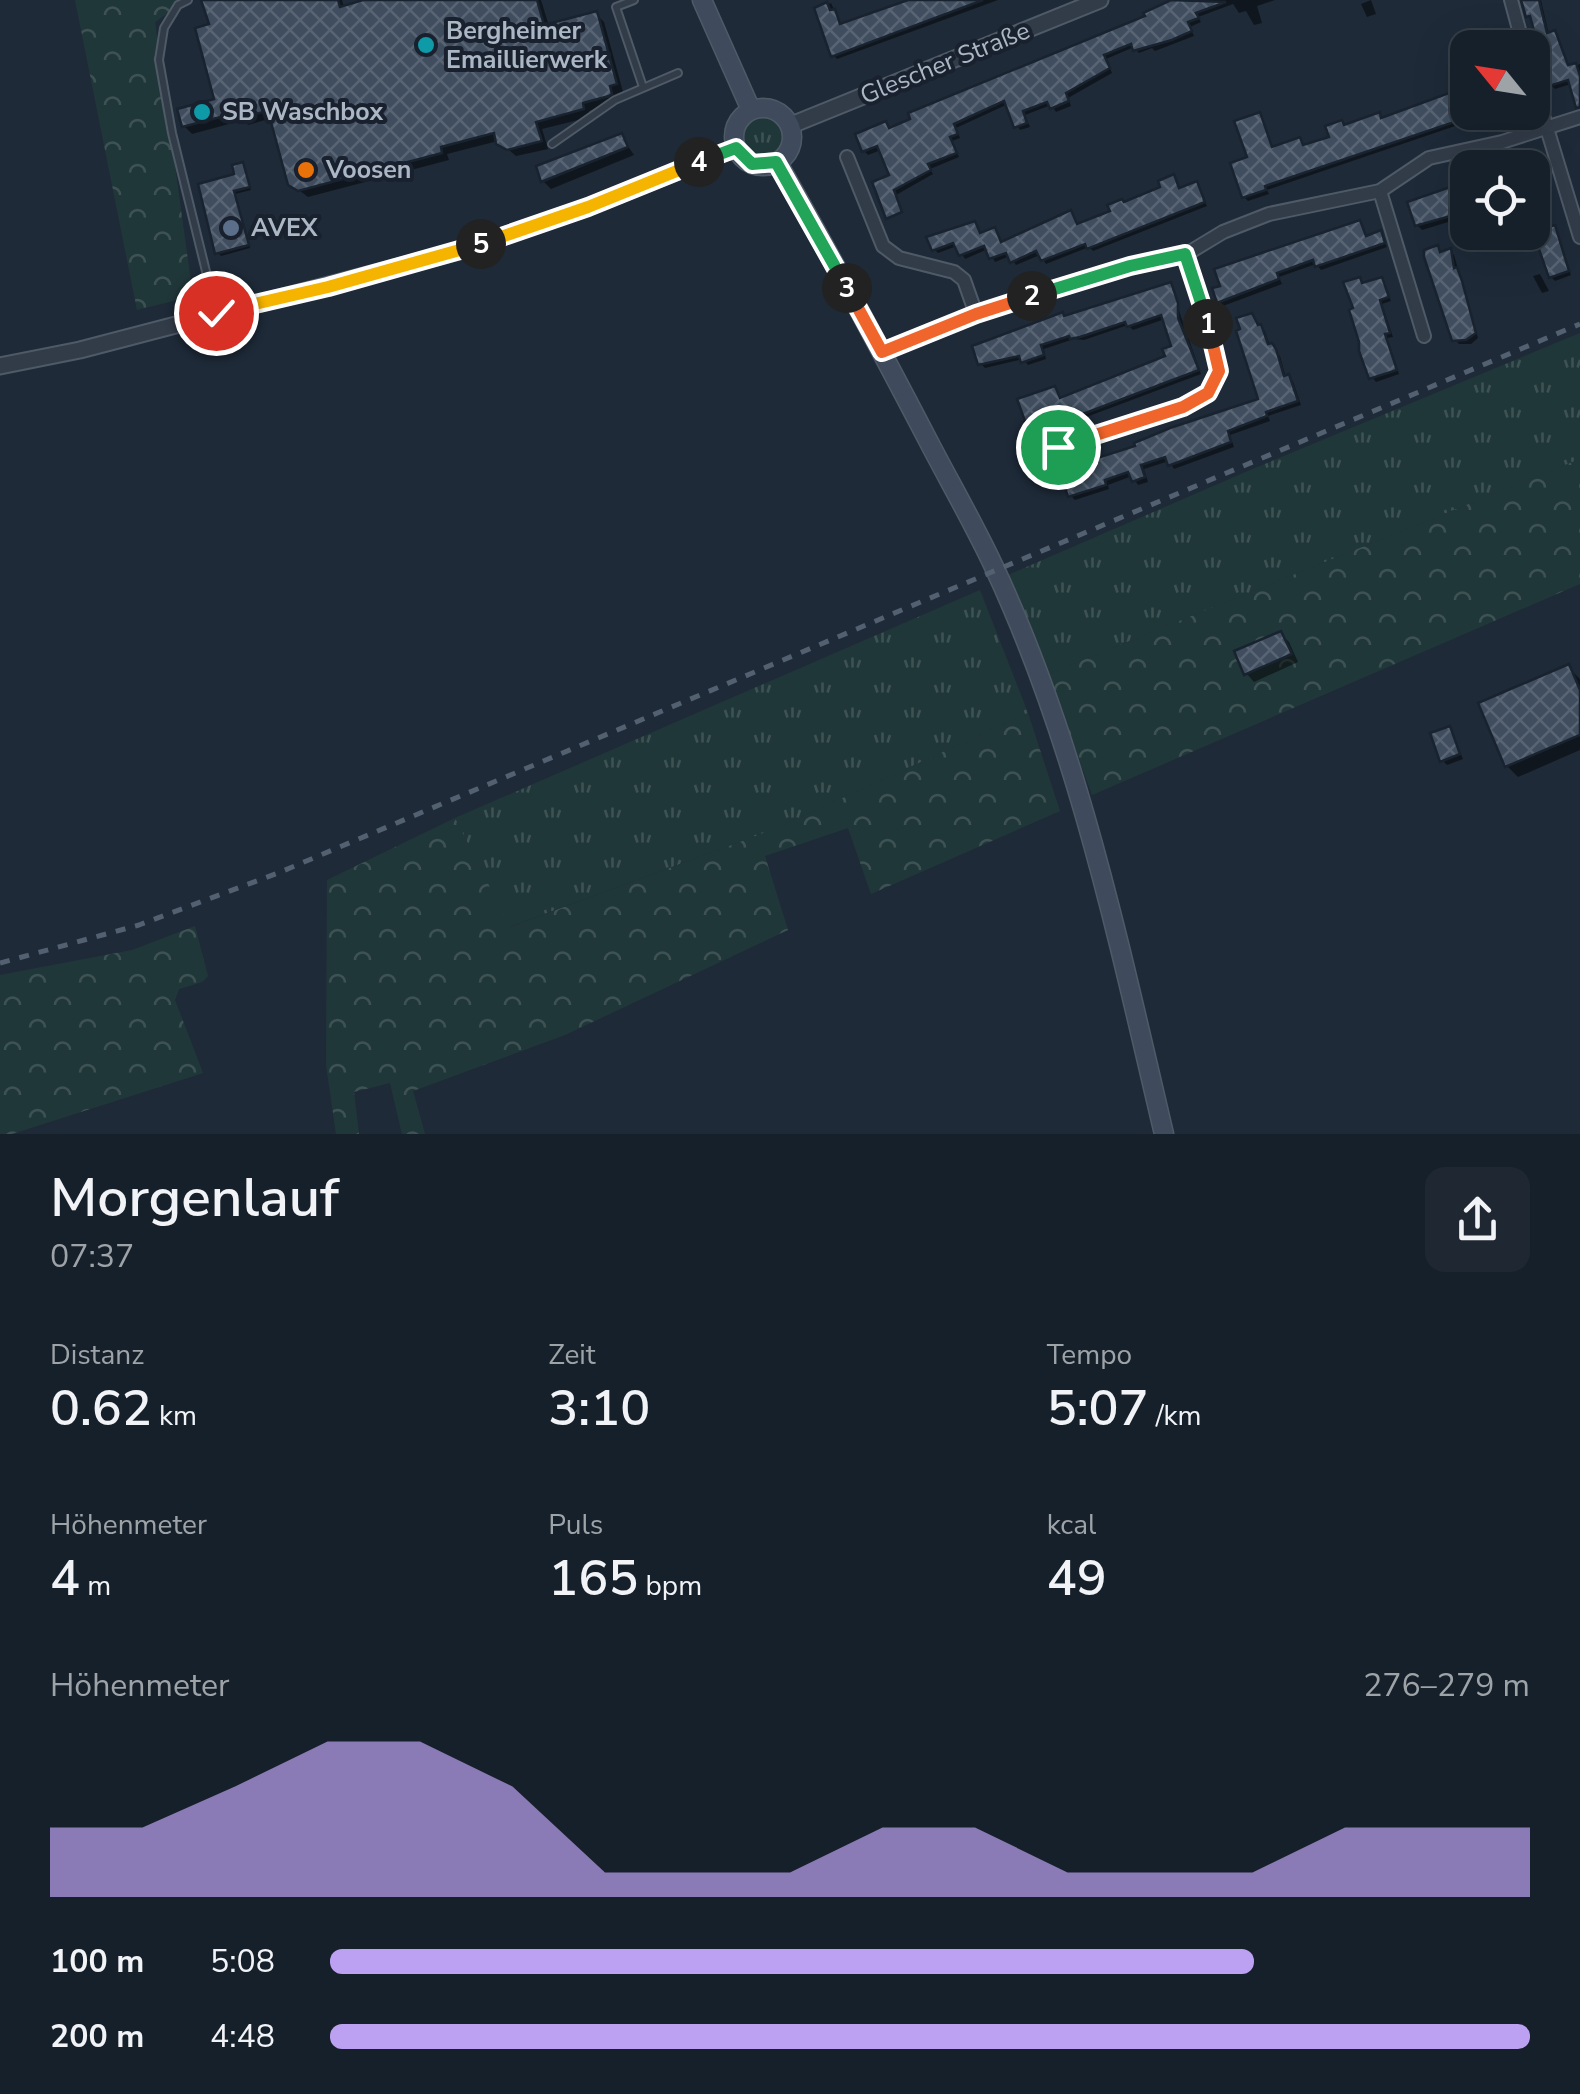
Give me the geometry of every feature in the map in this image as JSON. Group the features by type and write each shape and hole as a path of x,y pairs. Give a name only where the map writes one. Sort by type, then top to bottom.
{"main road":[{"path":"702,0 751,110"},
{"path":"769,108 778,112 789,126 790,146 776,162 752,164 736,148 736,124 751,110 769,108"},
{"path":"776,162 882,352 995,570 1046,696 1116,930 1164,1134"}],"street":[{"name":"Glescher Straße","path":"789,126 1100,0"},
{"path":"1511,0 1519,30"},
{"path":"1550,127 1580,117"},
{"path":"882,352 976,314 1130,266 1185,254 1268,214 1380,191 1430,158 1540,130"},
{"path":"1547,130 1580,237"},
{"path":"0,366 80,350 463,250 588,207 736,148"},
{"path":"847,158 882,246 900,258 954,272 964,280 976,314"},
{"path":"1380,191 1424,336"},
{"path":"1058,447 1161,415 1208,393 1219,371 1216,350 1185,254"}],"lane":[{"path":"188,0 178,5 164,28 159,60 184,187 216,313"},
{"path":"634,0 616,7 643,87"},
{"path":"552,144 615,100 678,73"}],"green space":[{"path":"75,0 187,0 155,22 193,296 137,310"},
{"path":"763,116 777,122 783,136 777,150 763,156 749,150 743,136 749,122"},
{"path":"1580,333 1580,459 1048,674 1008,575"},
{"path":"1580,459 1580,584 1092,795 1048,674"},
{"path":"980,590 1028,713 775,829 509,927 455,818"},
{"path":"1028,713 1060,811 871,894 848,828 765,856 788,930 565,1035 413,1091 425,1134 402,1134 390,1083 354,1092 359,1134 336,1134 326,1065 327,880 455,818 510,927 775,829"},
{"path":"195,926 208,976 202,982 179,989 175,1000 203,1073 12,1134 0,1134 0,975 132,950"}],"building":[{"path":"201,0 338,0 340,7 363,0 537,0 544,25 597,11 617,84 610,86 609,96 583,103 584,109 536,122 542,141 507,150 496,144 494,133 441,147 442,153 298,191 288,185 268,111 238,118 236,113 182,127 177,109 214,99 195,28 209,24"},
{"path":"908,0 983,0 831,57 814,8 827,2 830,10 835,9 840,24"},
{"path":"1171,0 1226,2 1196,13 1199,18 1188,22 1192,31 1172,40 1133,51 1131,44 1104,55 1110,68 1066,93 1069,101 1050,109 1047,102 1023,111 1027,123 1014,128 1004,101 954,124 958,134 950,137 957,153 928,164 931,170 894,190 902,212 886,219 872,182 889,175 877,146 862,152 855,134 886,121 889,128 910,119 908,113 1145,16 1143,13"},
{"path":"1521,0 1539,0 1546,30 1534,30 1530,16 1526,17"},
{"path":"1555,30 1568,65 1576,63 1580,107 1576,108 1568,80 1550,86 1550,32"},
{"path":"1450,93 1450,123 1265,186 1266,190 1242,198 1230,163 1247,157 1234,121 1260,112 1272,147 1300,137 1303,145 1329,137 1325,126 1342,120 1344,125 1380,112 1381,118"},
{"path":"622,133 628,147 541,182 536,166"},
{"path":"243,162 250,187 234,191 249,245 215,254 198,184 234,174 232,165"},
{"path":"1174,174 1179,188 1197,181 1205,202 1087,249 1085,244 1041,261 1036,251 1010,263 1006,253 989,259 984,246 959,256 953,243 932,251 926,237 975,221 980,233 995,227 1001,242 1071,210 1077,224 1110,211 1107,205 1160,187 1158,181"},
{"path":"1450,187 1450,216 1415,226 1407,202"},
{"path":"1360,220 1366,236 1381,230 1385,243 1315,267 1313,260 1277,273 1279,279 1217,303 1212,288 1220,286 1214,269"},
{"path":"1555,225 1569,271 1549,278 1539,250 1550,250 1550,227"},
{"path":"1438,245 1440,252 1451,250 1476,333 1466,340 1452,341 1424,250"},
{"path":"1360,277 1362,283 1382,277 1389,297 1380,300 1390,333 1385,334 1397,370 1369,379 1343,282"},
{"path":"1171,282 1178,318 1199,370 1067,420 1064,410 1026,424 1017,399 1055,386 1060,398 1165,356 1162,349 1171,346 1161,315 1127,327 1125,322 1041,345 1044,355 1021,363 1019,356 978,365 972,346 1063,312 1064,316"},
{"path":"1252,313 1268,344 1276,349 1284,376 1289,374 1298,401 1228,431 1231,442 1168,466 1165,457 1141,465 1145,477 1132,482 1128,472 1105,480 1106,485 1068,497 1060,473 1098,462 1097,458 1135,446 1134,443 1170,428 1258,399 1236,331 1240,329 1236,318"},
{"path":"1281,631 1292,654 1244,675 1234,651"},
{"path":"1569,664 1580,690 1580,735 1505,767 1478,703"},
{"path":"1450,726 1460,754 1440,762 1430,733"}],"railway":[{"path":"0,963 139,925 278,873 1580,324"}],"place":[{"name":"Bergheimer Emaillierwerk","path":"426,45"},
{"name":"SB Waschbox","path":"202,112"},
{"name":"Voosen","path":"306,170"},
{"name":"AVEX","path":"231,228"}],"route":[{"path":"216,313 463,250 588,207 736,148 752,164 776,162 882,352 999,306 1130,266 1185,254 1216,350 1219,371 1208,393 1161,415 1058,447"}]}
